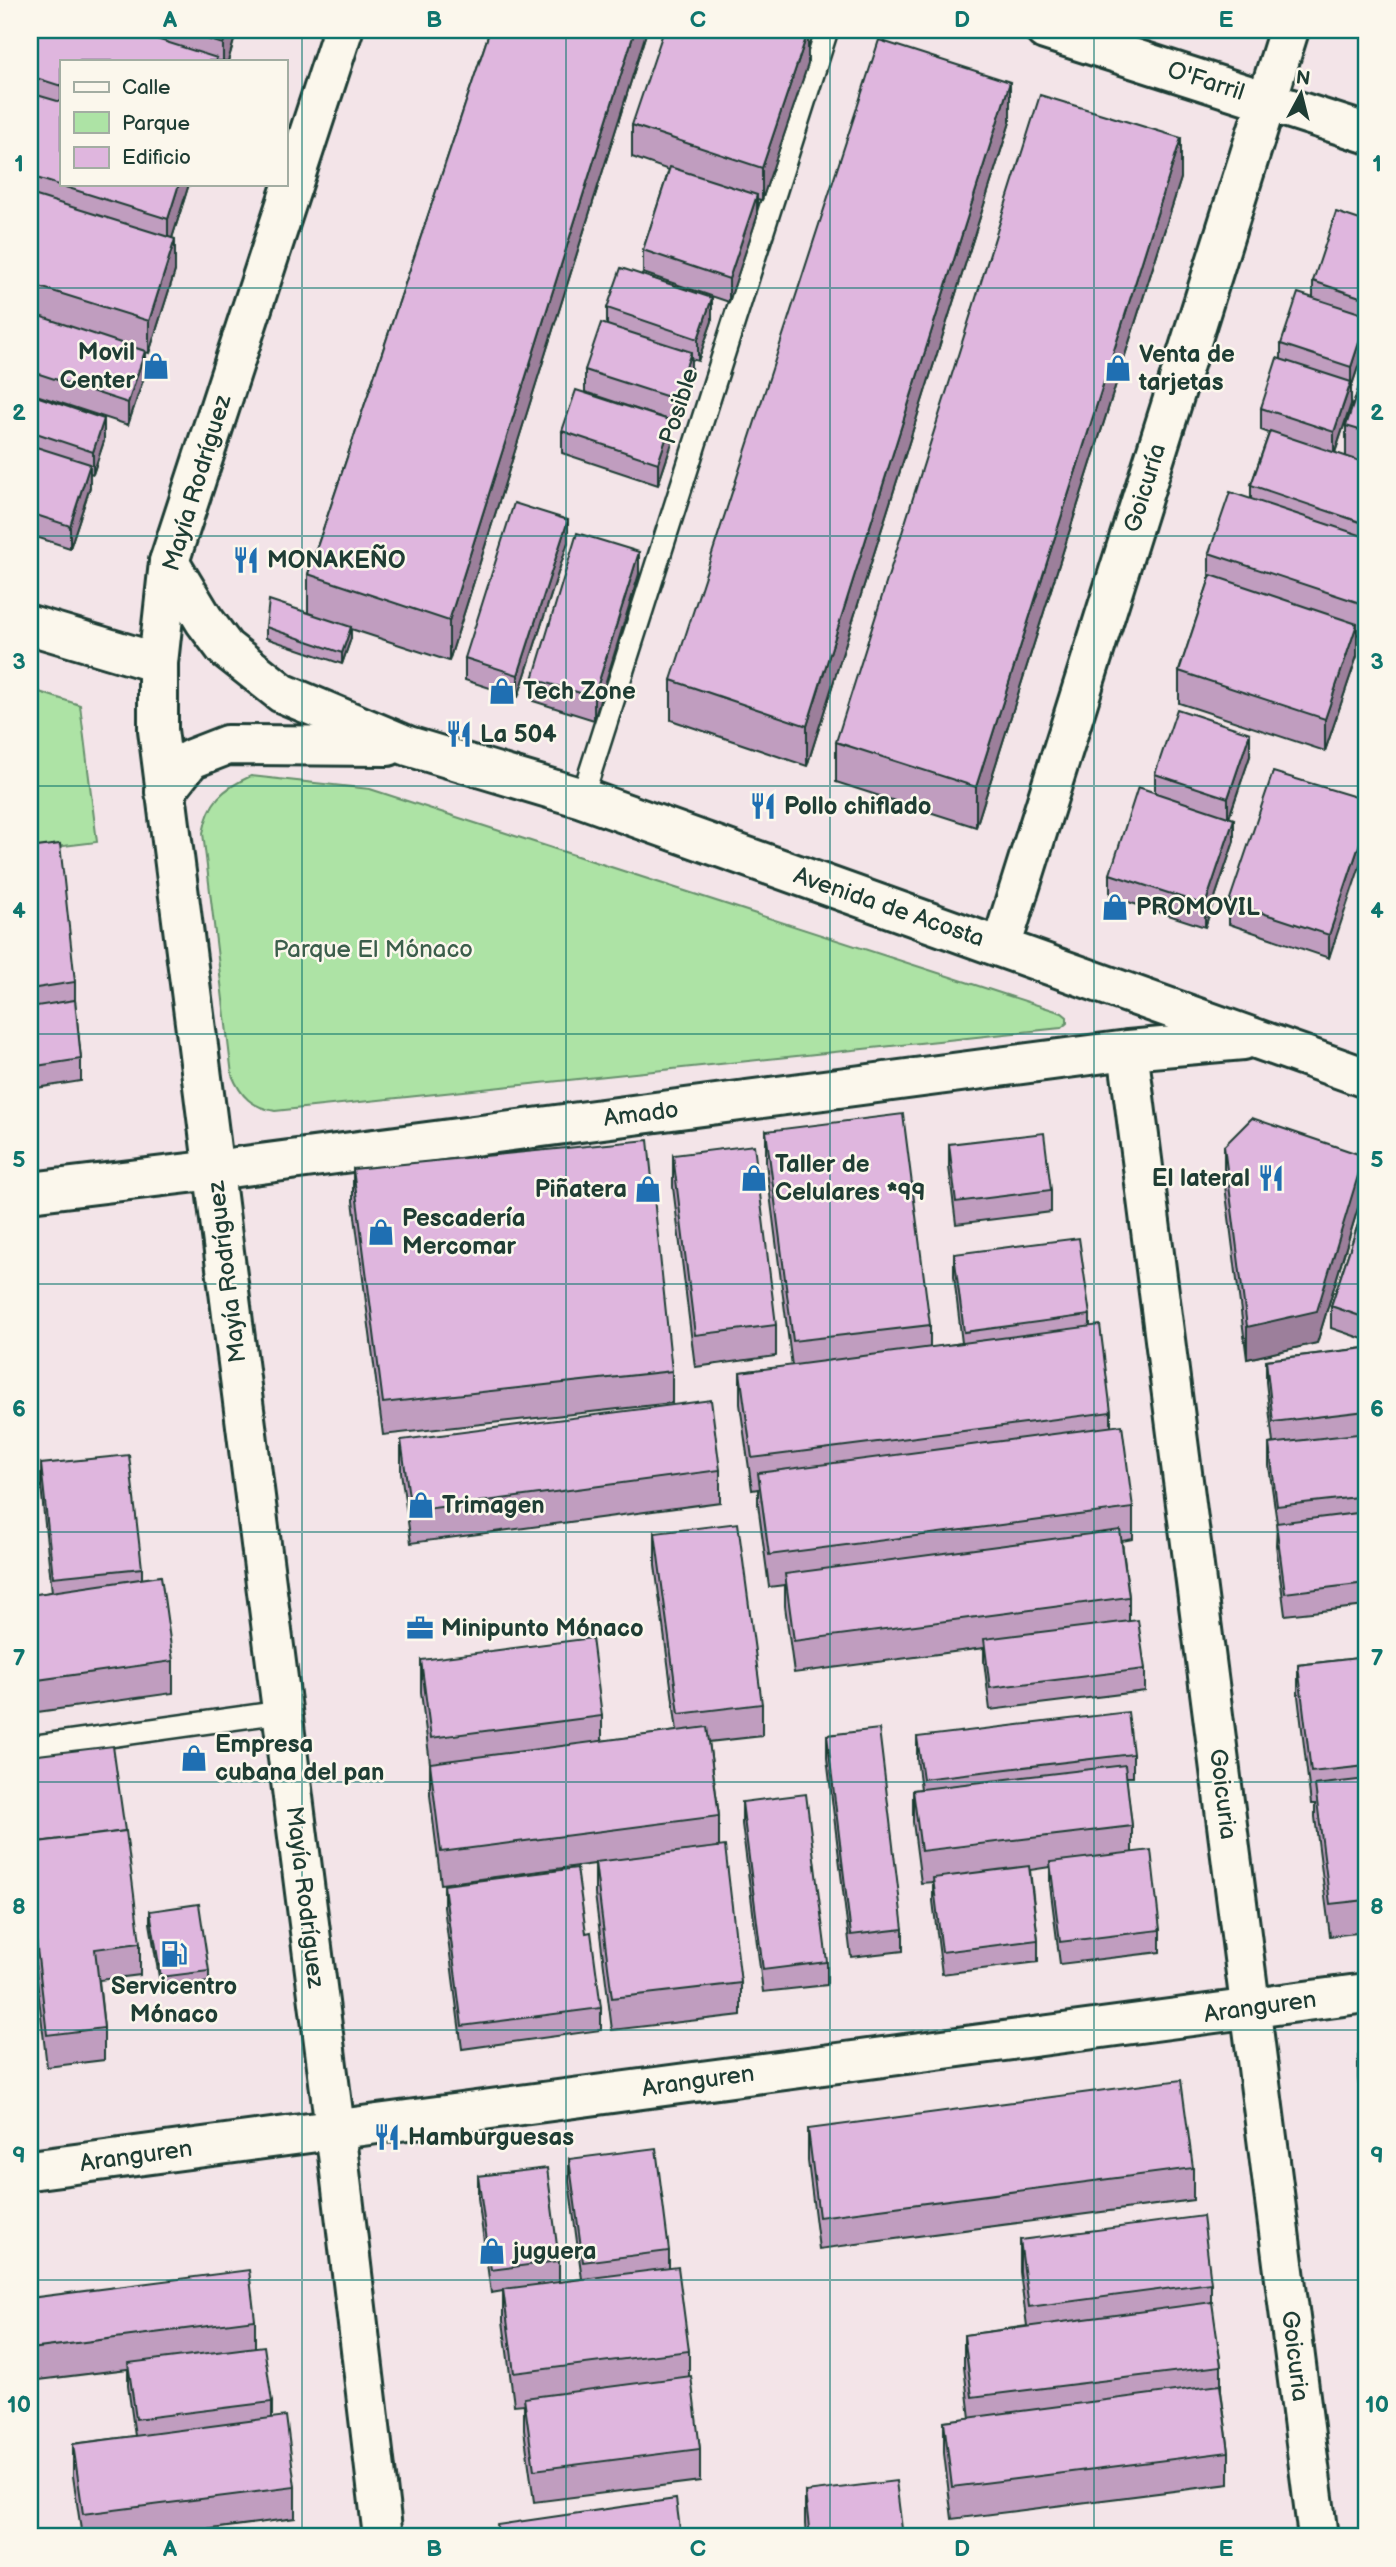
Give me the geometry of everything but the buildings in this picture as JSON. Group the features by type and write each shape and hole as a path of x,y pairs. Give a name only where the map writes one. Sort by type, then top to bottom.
{"main road":[{"name":"Mayía Rodríguez","path":"343,30 169,562 158,663 158,730 335,2129 383,2537"},
{"name":"O'Farril","path":"1045,30 1366,133"},
{"name":"Goicuría","path":"1001,947 1289,30"},
{"name":"Avenida de Acosta","path":"169,562 204,620 225,648 282,693 408,746 582,798 1366,1078"},
{"path":"30,625 158,663"},
{"name":"Avenida de Acosta","path":"165,792 191,759 228,745 408,746"},
{"name":"Amado","path":"30,1192 1128,1050 1253,1039"},
{"name":"Goicuria","path":"1128,1050 1318,2537"},
{"name":"Aranguren","path":"30,2170 1366,1993"}],"lane":[{"name":"Posible","path":"582,798 827,30"},
{"path":"30,1747 281,1712"}],"green space":[{"path":"30,689 80,705 97,842 30,850"},
{"name":"Parque El Mónaco","path":"251,776 370,789 1062,1013 1067,1017 1067,1023 1061,1028 275,1111 267,1109 248,1100 232,1075 203,833 209,812 218,797"}],"place":[{"name":"Movil Center","path":"156,366"},
{"name":"Venta de tarjetas","path":"1118,368"},
{"name":"MONAKEÑO","path":"246,560"},
{"name":"Tech Zone","path":"502,691"},
{"name":"La 504","path":"459,734"},
{"name":"Pollo chiflado","path":"763,806"},
{"name":"PROMOVIL","path":"1115,907"},
{"name":"Taller de Celulares *99","path":"754,1178"},
{"name":"El lateral","path":"1271,1178"},
{"name":"Piñatera","path":"648,1189"},
{"name":"Pescadería Mercomar","path":"381,1232"},
{"name":"Trimagen","path":"421,1505"},
{"name":"Minipunto Mónaco","path":"420,1628"},
{"name":"Empresa cubana del pan","path":"194,1758"},
{"name":"Servicentro Mónaco","path":"174,1954"},
{"name":"Hamburguesas","path":"387,2137"},
{"name":"juguera","path":"492,2251"}]}
